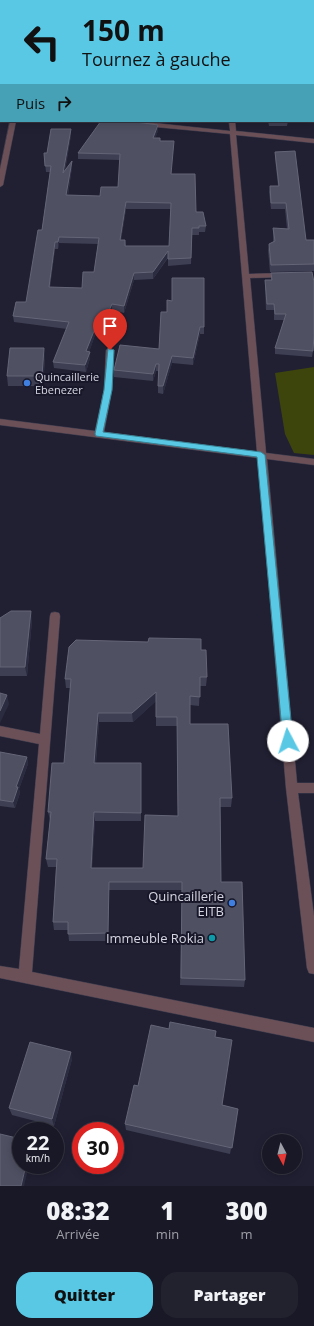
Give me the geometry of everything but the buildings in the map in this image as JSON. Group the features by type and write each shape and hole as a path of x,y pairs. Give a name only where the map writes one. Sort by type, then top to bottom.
{"street":[{"path":"0,185 13,122"},
{"path":"232,122 292,788 314,968"},
{"path":"140,124 314,141"},
{"path":"246,276 290,274"},
{"path":"99,434 108,390 110,350"},
{"path":"0,422 314,462"},
{"path":"25,976 55,616"},
{"path":"0,731 44,740"},
{"path":"292,788 314,788"},
{"path":"0,972 314,1035"}],"green space":[{"path":"314,367 314,455 294,453 285,434 275,373"}],"place":[{"name":"Quincaillerie Ebenezer","path":"27,383"},
{"name":"Quincaillerie EITB","path":"232,903"},
{"name":"Immeuble Rokia","path":"212,938"}],"route":[{"path":"110,350 108,390 99,434 261,455 288,741"}]}
